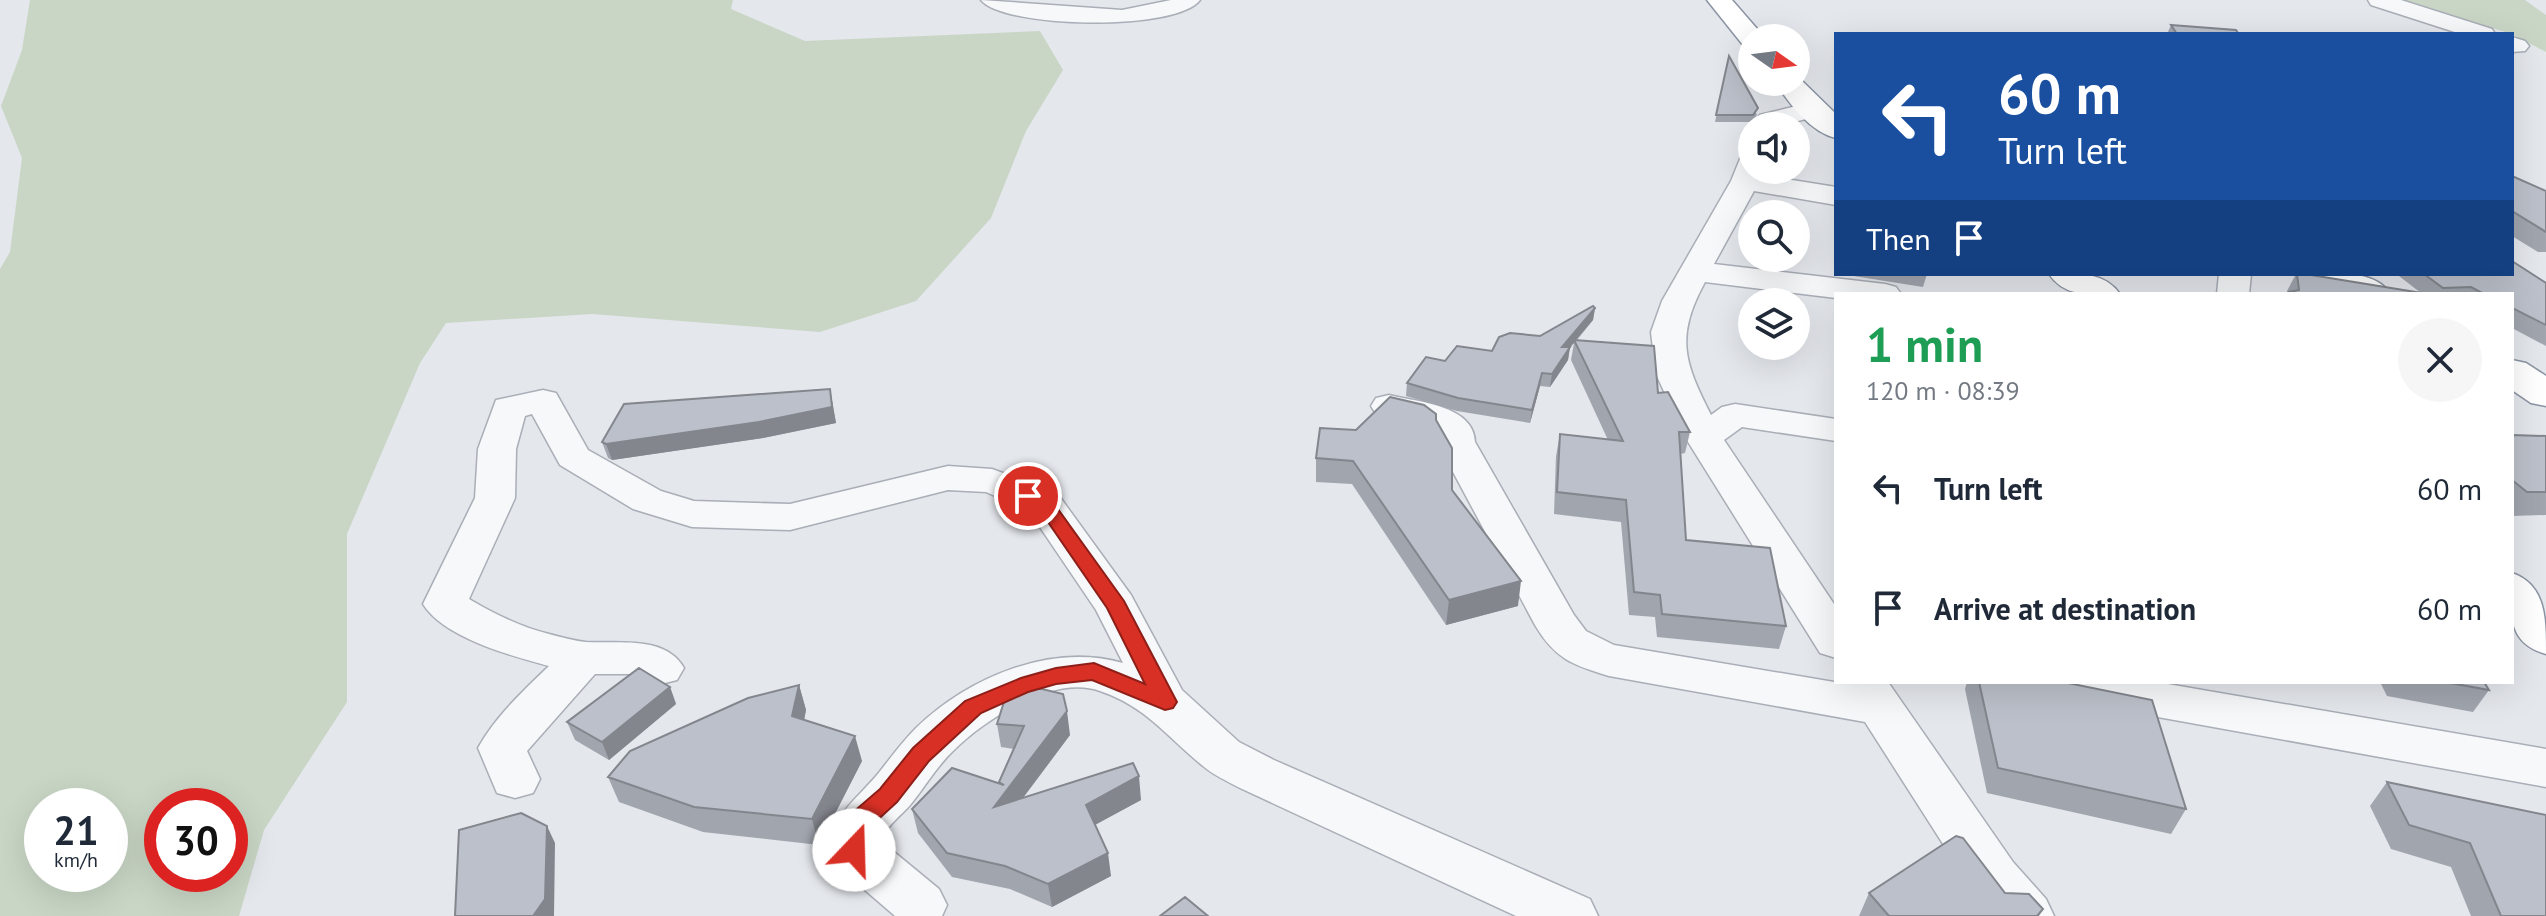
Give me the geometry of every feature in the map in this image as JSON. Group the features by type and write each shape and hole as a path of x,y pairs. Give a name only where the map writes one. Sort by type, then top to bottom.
{"highway":[{"path":"1719,0 1739,24"},
{"path":"1810,89 1828,101 1834,122"},
{"path":"1810,92 1828,101"},
{"path":"2332,276 2368,292"},
{"path":"2514,373 2546,394"},
{"path":"2514,593 2546,636"}],"street":[{"path":"992,0 1015,7 1122,17 1176,6 1189,0"},
{"path":"2379,0 2478,32"},
{"path":"1794,112 1828,101"},
{"path":"1740,184 1678,301 1668,332 1673,374 1704,437 1834,639"},
{"path":"1795,184 1834,195"},
{"path":"1693,271 1868,292"},
{"path":"661,668 637,658 584,658 538,648 481,628 445,604 495,498 497,449 509,408 543,401 573,457 647,500 692,514 790,517 948,478 992,481 1043,502 1116,606 1165,702"},
{"path":"1389,406 1436,417 1456,431 1456,442 1543,604 1570,642 1609,660 1872,694 1994,878 2027,916"},
{"path":"1704,437 1735,415 1834,430"},
{"path":"515,779 502,748 536,707 584,658"},
{"path":"920,905 854,850 860,821 889,796 921,754 973,707 1021,686 1056,676 1094,671 1165,702 1222,755 1257,774 1571,916"},
{"path":"2069,684 2546,768"}],"green space":[{"path":"30,0 733,0 731,9 805,41 1040,31 1063,70 1026,131 991,218 916,301 820,332 592,314 446,323 420,363 347,534 347,702 264,830 248,885 248,788 144,788 144,892 246,892 239,916 0,916 0,269 10,252 22,158 1,106 22,50"},
{"path":"2402,0 2525,0 2546,15 2546,52 2514,35 2514,32"}],"building":[{"path":"2171,25 2237,32 2176,32"},
{"path":"1729,56 1738,72 1738,96 1751,96 1758,108 1755,112 1738,112 1738,115 1716,115"},
{"path":"2514,177 2546,191 2546,232 2514,212"},
{"path":"2514,262 2546,283 2546,325 2514,309 2514,292 2480,292 2471,287 2443,288 2427,276 2514,276"},
{"path":"2297,276 2317,276 2416,292 2289,292 2299,290"},
{"path":"1593,306 1595,308 1562,347 1570,347 1552,374 1542,373 1532,410 1458,398 1407,383 1426,357 1445,361 1457,346 1492,351 1499,337 1510,333 1540,336"},
{"path":"1574,340 1654,346 1658,393 1668,392 1690,432 1679,432 1686,540 1770,548 1786,626 1662,614 1660,595 1634,592 1626,500 1557,492 1560,434 1623,441"},
{"path":"830,389 832,407 759,422 606,444 602,442 624,404"},
{"path":"1390,397 1424,405 1436,414 1436,420 1452,448 1452,490 1521,581 1449,600 1353,461 1316,458 1320,428 1356,430"},
{"path":"2514,435 2546,436 2546,492 2527,492 2514,482"},
{"path":"639,668 670,687 602,742 567,722"},
{"path":"1979,684 2073,684 2152,700 2186,809 1998,768"},
{"path":"2456,684 2485,684 2489,690"},
{"path":"799,685 792,716 855,736 812,819 694,807 608,777 630,751 748,698"},
{"path":"1008,689 1042,689 1063,694 1067,711 994,807 1133,763 1139,776 1086,805 1108,853 1048,884 1005,866 947,853 912,809 952,768 1004,785 999,782 1024,726 997,724"},
{"path":"2387,782 2546,815 2546,916 2501,916 2470,843 2409,825"},
{"path":"521,813 547,826 545,899 533,916 455,916 459,830"},
{"path":"1956,836 1963,838 2005,893 2029,894 2043,909 2037,916 1889,916 1869,893"},
{"path":"1185,897 1208,916 1160,916"}],"route":[{"path":"854,850 860,821 889,796 921,754 973,707 1021,686 1056,676 1094,671 1165,702 1116,606 1043,502 1028,496"}]}
